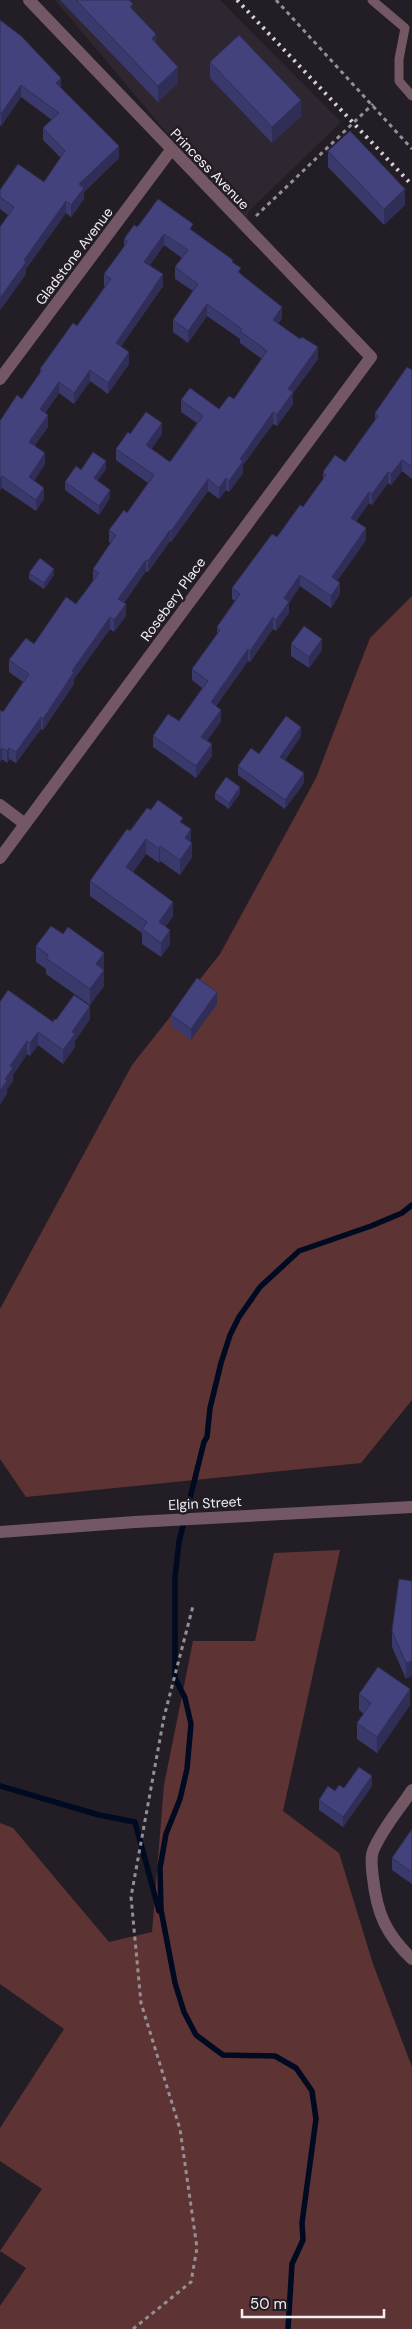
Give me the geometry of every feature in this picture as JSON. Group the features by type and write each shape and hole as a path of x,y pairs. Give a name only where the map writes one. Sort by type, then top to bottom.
{"street":[{"name":"Princess Avenue","path":"29,0 371,357"},
{"name":"Gladstone Avenue","path":"0,379 172,150"},
{"name":"Rosebery Place","path":"0,858 371,357"},
{"path":"0,805 25,824"},
{"name":"Elgin Street","path":"0,1532 135,1522 412,1507"},
{"path":"412,1790 372,1853 377,1900 386,1928 398,1945 412,1959"}],"lane":[{"path":"372,0 405,28 398,59 399,81 412,96"}],"path":[{"path":"276,0 412,148"},
{"path":"245,226 373,104"},
{"path":"133,2329 191,2282 197,2248 180,2129 141,2003 131,1897 164,1717 193,1606"}],"shaded area":[{"path":"55,0 220,0 341,122 249,211 245,226"},
{"path":"412,596 412,1400 361,1463 26,1497 0,1459 0,1309 132,1065 220,954 316,778 370,638"},
{"path":"340,1550 283,1811 339,1853 373,1964 412,2067 412,2329 0,2329 0,2306 26,2268 0,2251 42,2189 0,2161 0,2128 64,2029 0,1984 0,1823 13,1828 109,1942 152,1932 164,1785 193,1641 255,1641 274,1553"}],"building":[{"path":"76,0 129,0 133,4 130,7 156,34 152,39 178,67 158,86"},
{"path":"0,20 21,36 61,78 56,83 119,146 79,184 84,188 71,205 66,201 24,260 26,262 0,298 0,227 14,207 0,197 0,190 18,164 44,182 65,151 43,128 59,113 21,85 0,113"},
{"path":"239,35 301,100 272,127 210,62"},
{"path":"350,131 405,189 384,209 328,151"},
{"path":"158,199 193,224 190,229 233,260 232,262 241,268 238,272 282,307 273,320 300,339 302,337 318,347 288,389 293,392 277,415 273,412 240,459 243,461 229,481 226,478 219,488 208,479 171,531 148,561 146,560 118,599 126,604 114,620 110,617 72,671 74,672 43,719 41,717 16,752 9,748 7,751 2,748 0,751 0,710 3,712 29,674 9,660 26,638 34,644 66,597 76,604 99,573 93,569 116,535 109,530 124,510 127,513 154,475 116,449 146,412 162,423 146,445 170,462 203,416 181,400 190,388 219,409 229,396 234,399 267,351 240,331 242,329 207,304 188,331 173,320 198,284 175,267 188,250 164,234 144,262 163,274 116,343 129,352 108,383 90,370 74,393 59,382 40,409 48,415 29,442 45,453 29,477 44,488 36,500 2,476 0,479 0,421 17,395 22,399 42,370 40,369 73,323 77,326 111,279 104,274 126,244 127,241 124,239 134,225 137,227 139,225"},
{"path":"407,367 412,370 412,467 402,460 391,474 388,472 372,494 369,492 351,518 366,528 332,577 340,583 331,596 300,575 284,598 289,602 276,620 273,617 250,651 248,649 211,702 221,710 201,737 212,744 196,766 153,736 168,714 179,721 208,681 192,669 220,630 217,627 240,594 232,588 272,534 277,537 300,505 303,507 326,475 323,472 335,455 345,462 378,416 375,413"},
{"path":"93,452 106,461 94,478 110,490 99,506 65,482 76,466 81,470"},
{"path":"40,558 54,569 44,583 29,573"},
{"path":"304,626 322,639 309,657 291,644"},
{"path":"286,716 301,727 280,757 304,773 285,800 238,766 251,748 259,754"},
{"path":"226,777 240,787 229,803 215,793"},
{"path":"158,800 183,818 180,822 191,829 185,838 192,843 180,860 160,846 159,849 146,839 126,867 173,902 159,922 170,930 161,943 142,929 147,922 90,881 127,829 130,831 147,808 151,810"},
{"path":"51,926 63,934 68,927 104,953 96,964 104,970 90,989 46,958 48,955 36,946"},
{"path":"197,978 217,992 191,1029 171,1015"},
{"path":"8,990 53,1022 74,995 90,1006 72,1032 75,1034 63,1050 38,1032 30,1043 27,1041 10,1066 13,1068 5,1079 7,1081 0,1091 0,1002"},
{"path":"399,1579 412,1581 412,1661 406,1663 392,1631"},
{"path":"378,1667 410,1689 377,1737 357,1723 371,1703 359,1694"},
{"path":"359,1767 372,1776 343,1817 319,1800 328,1786 335,1791 339,1785 344,1788"},
{"path":"412,1829 412,1872 392,1858"}],"waterway":[{"path":"288,2329 292,2264 303,2240 302,2223 316,2119 312,2091 296,2068 275,2056 223,2055 196,2035 184,2012 175,1983 161,1910 160,1868 166,1834 180,1799 187,1769 191,1724 185,1698 175,1678 175,1577 179,1542 204,1442 207,1437 210,1408 221,1363 230,1335 239,1317 260,1287 299,1251 371,1226 402,1213 412,1205"},
{"path":"0,1786 99,1815 135,1822 159,1911"}],"railway":[{"path":"237,0 412,185"}]}
